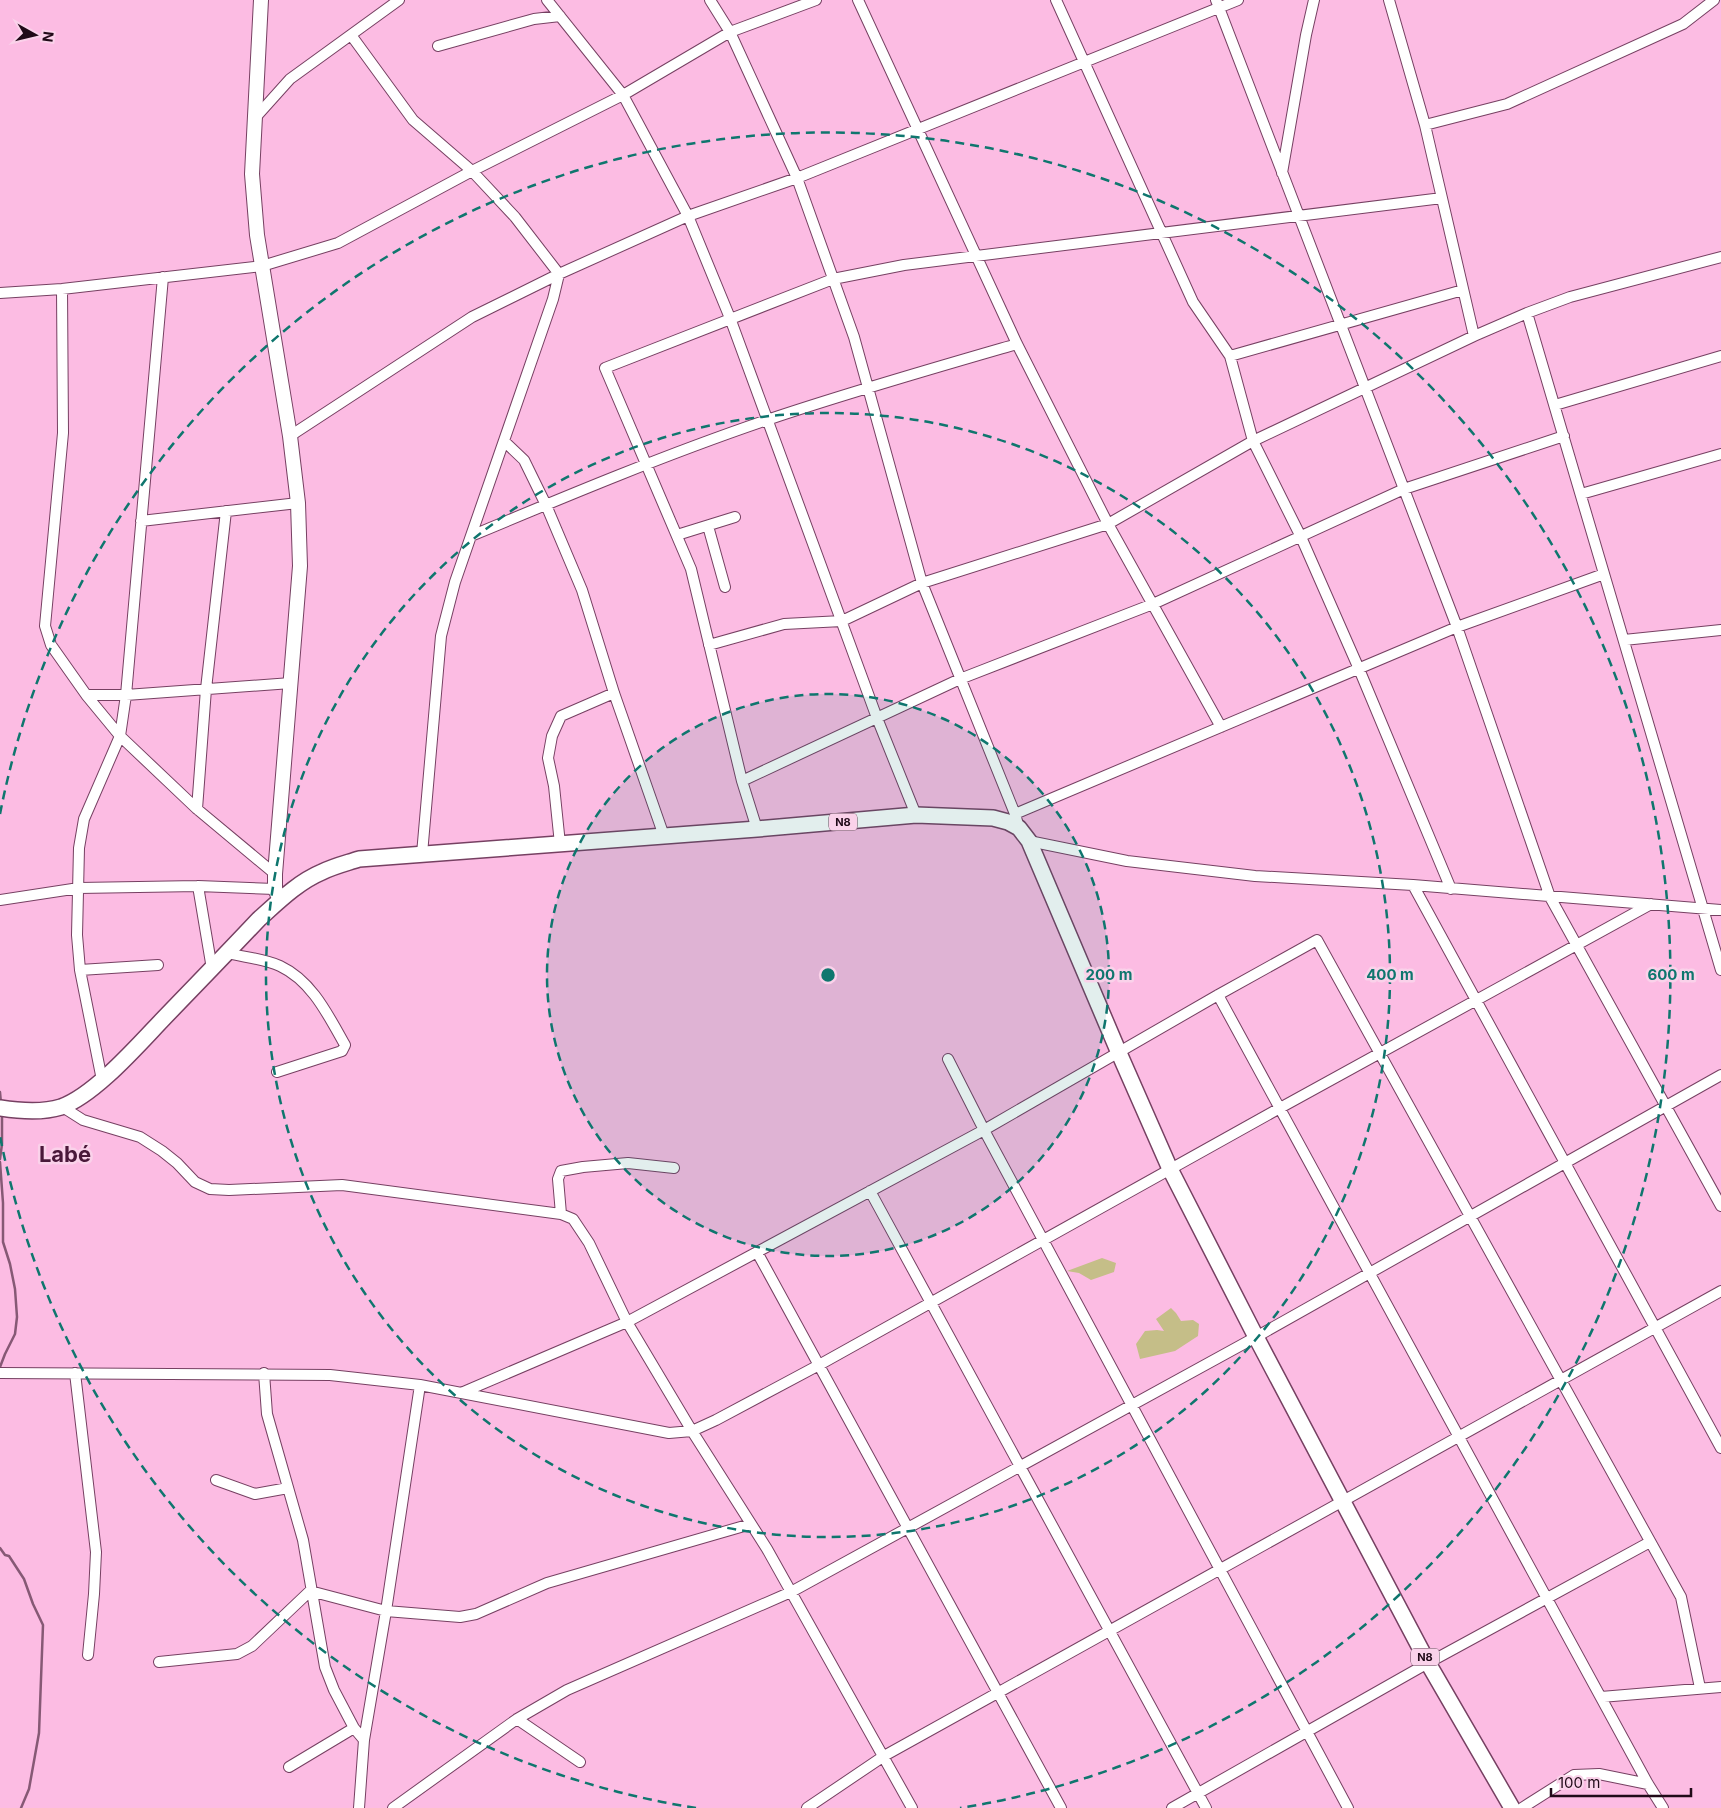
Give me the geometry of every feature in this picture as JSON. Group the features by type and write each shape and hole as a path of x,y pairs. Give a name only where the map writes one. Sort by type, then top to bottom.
{"main road":[{"name":"N8","path":"6,1109 46,1110 61,1106 77,1098 102,1080 126,1058 227,953 278,894 297,886 321,872 359,859 757,830 916,816 993,818 1008,822 1017,821 1029,841 1170,1169 1342,1502 1428,1663 1512,1808"}],"street":[{"path":"0,900 79,888 198,886 278,894 275,874 300,566 298,503 290,436 257,235 252,174 261,0"},
{"path":"255,118 290,79 399,0"},
{"path":"547,0 623,95 688,216 730,318 916,816"},
{"path":"710,0 730,32 797,178 854,337 922,584 1017,821 1221,727 1457,627 1604,574"},
{"path":"0,293 62,289 262,266 338,243 472,171 623,95 730,32 816,0"},
{"path":"858,0 1017,344 1108,524 1221,727"},
{"path":"1056,0 1193,302 1230,356 1253,440 1301,536 1451,889"},
{"path":"290,436 472,317 558,274 688,216 797,178 1084,64 1218,4 1238,0"},
{"path":"1282,174 1314,0"},
{"path":"1389,0 1425,125 1474,336"},
{"path":"1425,125 1507,104 1682,24 1714,0"},
{"path":"1218,4 1457,627 1550,897 1721,1206"},
{"path":"438,46 534,19 560,16"},
{"path":"351,35 413,120 472,171 515,217 558,274 553,299 455,582 441,636 422,854"},
{"path":"757,830 742,781 691,569 605,368 833,279 904,264 1442,198"},
{"path":"709,645 784,624 842,621 922,584 1108,524 1253,440 1474,336 1570,297 1721,257"},
{"path":"102,1080 80,970 77,935 78,848 84,818 120,736 126,695 163,277"},
{"path":"62,289 63,433 45,626 51,644 86,695 120,736 197,809 275,874"},
{"path":"1230,356 1463,290"},
{"path":"1527,313 1721,970"},
{"path":"471,536 646,464 768,420 1017,344"},
{"path":"1555,405 1721,356"},
{"path":"742,781 960,679 1153,604 1404,489 1564,436"},
{"path":"504,441 524,460 546,505 582,590 614,693 664,836"},
{"path":"1581,494 1721,454"},
{"path":"141,521 298,503"},
{"path":"197,809 206,690 226,511"},
{"path":"676,535 735,517"},
{"path":"708,526 726,587"},
{"path":"1624,640 1721,630"},
{"path":"86,695 126,695 291,683"},
{"path":"560,844 554,786 548,758 555,729 561,716 614,693"},
{"path":"1029,841 1127,861 1255,876 1413,886 1721,910"},
{"path":"198,886 212,969"},
{"path":"1413,886 1721,1448"},
{"path":"3,1373 264,1373 330,1375 420,1384 669,1432 692,1431 819,1365 1651,904"},
{"path":"461,1393 627,1322 984,1130 1218,995 1318,940 1681,1597 1700,1688"},
{"path":"227,953 279,965 292,973 312,991 327,1012 345,1045 342,1051 278,1072"},
{"path":"80,970 158,964"},
{"path":"1218,995 1648,1784 1663,1808"},
{"path":"948,1059 984,1130 1348,1808"},
{"path":"393,1808 517,1719 567,1690 791,1592 1256,1337 1721,1074"},
{"path":"61,1106 83,1120 140,1137 178,1163 195,1182 210,1189 229,1190 342,1184 561,1214 573,1219 588,1243 627,1322 791,1592 912,1808"},
{"path":"561,1214 558,1179 561,1171 628,1163 674,1168"},
{"path":"870,1191 1206,1808"},
{"path":"757,1252 1061,1808"},
{"path":"807,1808 884,1756 1721,1291"},
{"path":"75,1373 96,1552 88,1655"},
{"path":"264,1373 267,1414 303,1540 310,1591 319,1627 325,1667 334,1690 354,1728 364,1740"},
{"path":"358,1808 364,1740 386,1611 420,1384"},
{"path":"216,1480 255,1494 288,1488"},
{"path":"310,1591 386,1611 460,1617 476,1614 547,1583 751,1524"},
{"path":"1172,1808 1428,1663 1650,1542"},
{"path":"159,1662 237,1654 252,1646 310,1591"},
{"path":"1601,1698 1721,1687"},
{"path":"517,1719 580,1762"},
{"path":"289,1767 354,1728"},
{"path":"1522,1808 1574,1776 1598,1774 1648,1784"}],"shaded area":[{"path":"1102,1258 1116,1263 1114,1272 1091,1280 1079,1273 1067,1271"},
{"path":"1171,1308 1181,1321 1193,1320 1199,1324 1198,1336 1175,1351 1140,1359 1136,1344 1145,1331 1164,1331 1156,1319"}],"waterway":[{"path":"0,1092 1,1103"},
{"path":"0,1159 2,1114"},
{"path":"0,1162 3,1242 15,1289 17,1317 15,1334 0,1367"},
{"path":"0,1548 5,1555 9,1556 24,1579 43,1625 39,1733 29,1789 21,1808"}],"district":[{"name":"Labé","path":"65,1154"}]}
